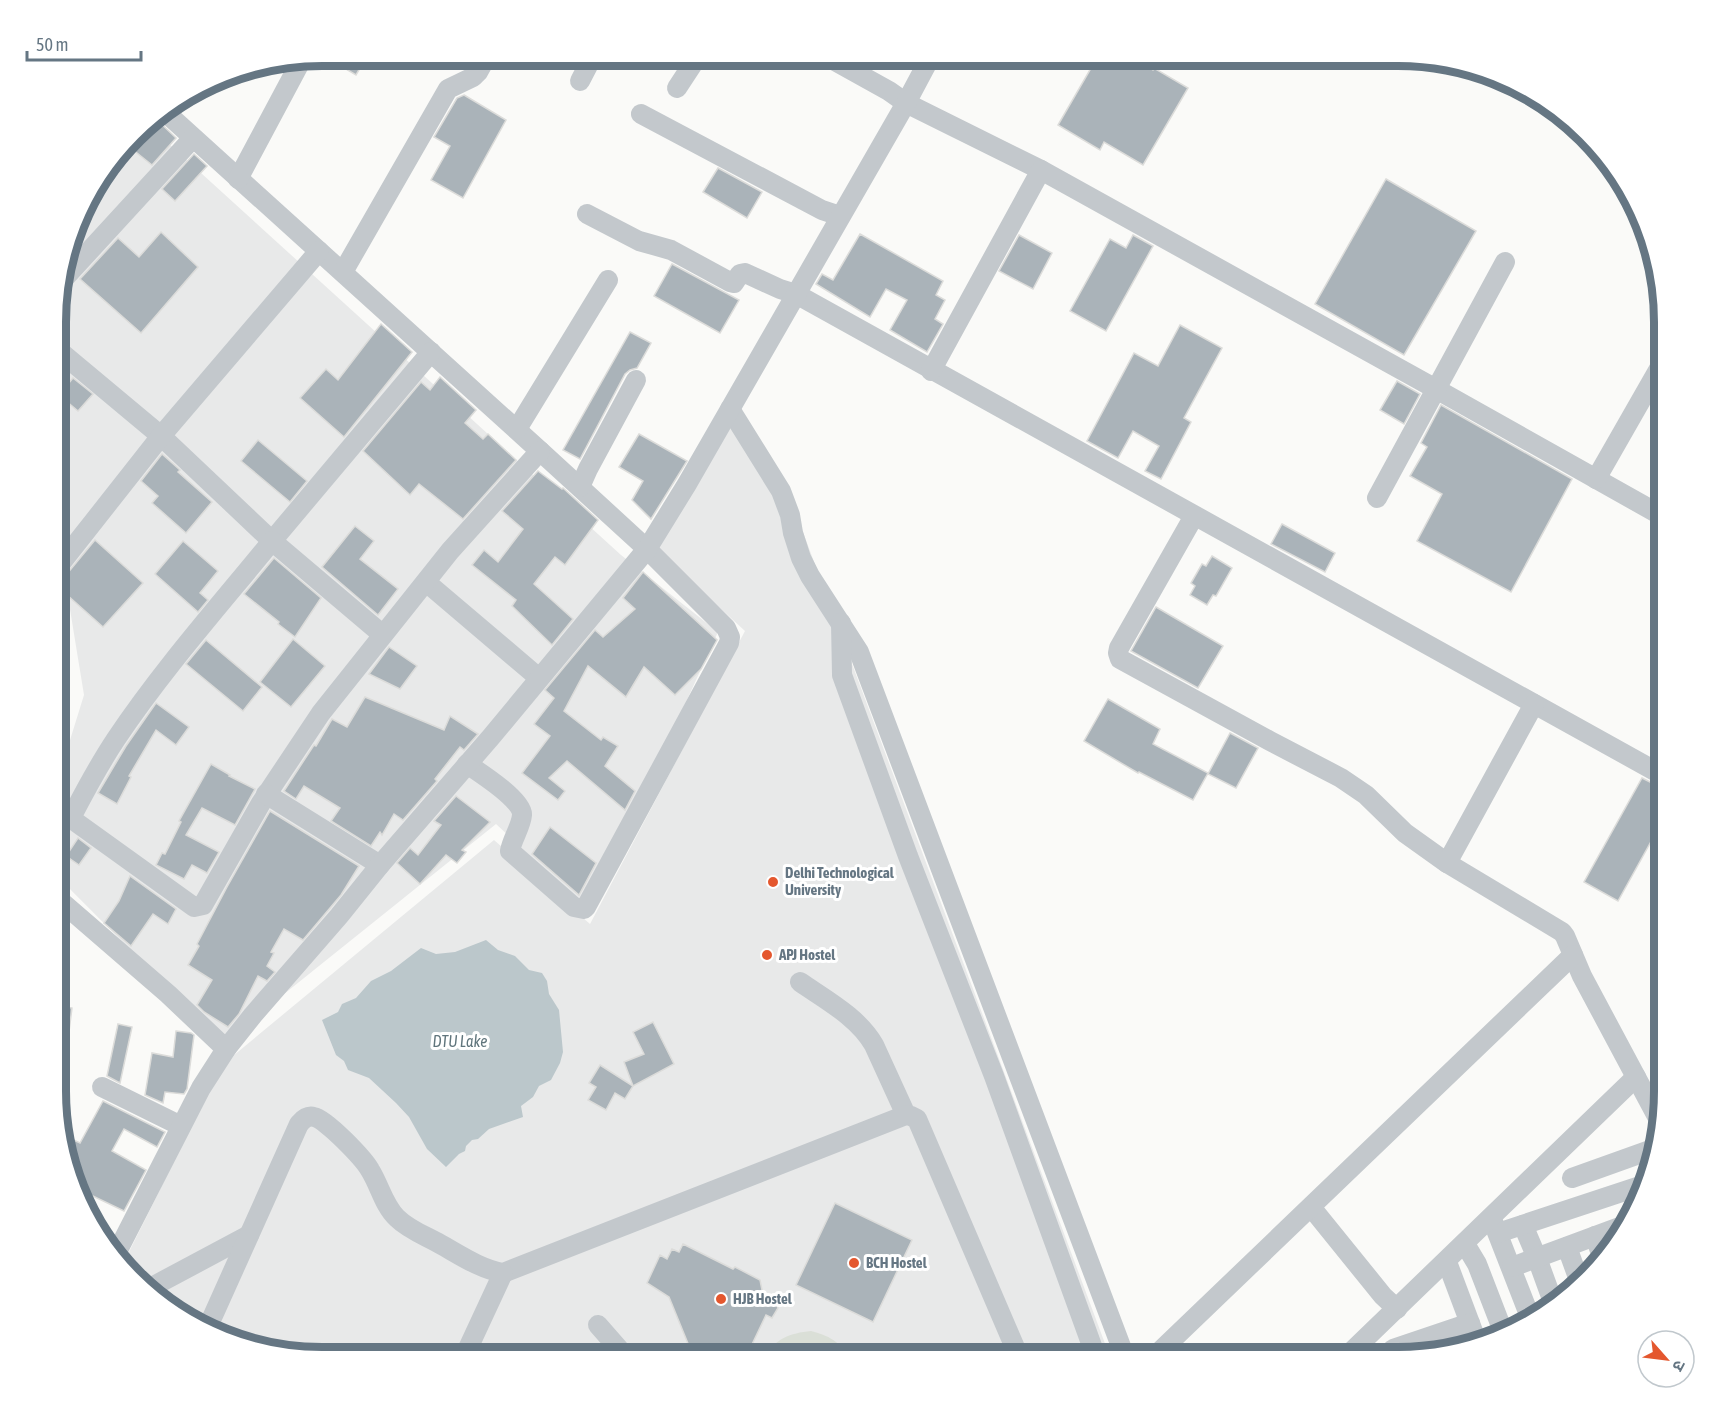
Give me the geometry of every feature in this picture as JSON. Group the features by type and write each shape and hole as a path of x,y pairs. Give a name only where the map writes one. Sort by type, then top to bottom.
{"street":[{"path":"343,272 448,89 473,77 481,66"},
{"path":"580,81 588,66"},
{"path":"677,88 691,66"},
{"path":"844,66 906,103 1041,170 1654,511"},
{"path":"119,1247 201,1088 226,1049 648,549 926,66"},
{"path":"238,178 298,67"},
{"path":"641,114 822,210 840,216"},
{"path":"170,116 648,549 726,628 730,637 729,643 586,907 580,909 574,907 510,851 522,817 522,810 513,799 467,764"},
{"path":"71,271 194,138"},
{"path":"931,371 1041,170"},
{"path":"587,214 639,241 671,250 730,282 734,282 740,274 745,273 796,294 1654,770"},
{"path":"66,557 161,436 319,251"},
{"path":"1377,498 1505,262"},
{"path":"517,429 608,280"},
{"path":"430,352 175,660 116,739 93,776 73,814 72,818 75,822 194,907 203,905 266,795 321,713 450,551 540,451"},
{"path":"66,357 161,436 272,541 383,635"},
{"path":"1596,479 1654,378"},
{"path":"580,487 636,380"},
{"path":"730,409 781,491 801,558 859,652 1121,1347"},
{"path":"1194,516 1119,648 1120,659 1341,778 1366,795 1405,833 1447,863 1562,932 1582,976 1653,1109"},
{"path":"426,582 539,678"},
{"path":"841,623 842,675 908,856 994,1076 1092,1347"},
{"path":"1447,863 1534,704"},
{"path":"266,795 380,865"},
{"path":"66,906 168,994 226,1049"},
{"path":"1164,1347 1573,955"},
{"path":"800,982 838,1009 868,1035 906,1115"},
{"path":"1357,1347 1465,1244 1495,1226 1636,1077"},
{"path":"102,1088 181,1126"},
{"path":"210,1322 299,1125 306,1118 314,1116 322,1121 360,1156 375,1178 388,1208 396,1217 409,1227 484,1268 502,1273 906,1115 916,1119 1015,1347"},
{"path":"1572,1178 1646,1151"},
{"path":"1495,1226 1522,1225 1633,1190"},
{"path":"1311,1207 1383,1296 1397,1309"},
{"path":"1522,1225 1551,1296"},
{"path":"1495,1226 1528,1312"},
{"path":"1512,1267 1613,1230"},
{"path":"155,1285 249,1235"},
{"path":"1595,1236 1599,1249"},
{"path":"1465,1244 1477,1264 1501,1325"},
{"path":"1567,1247 1577,1274"},
{"path":"1447,1262 1474,1335"},
{"path":"469,1347 502,1273"},
{"path":"1411,1346 1470,1323"},
{"path":"598,1325 617,1347"},
{"path":"1371,1334 1387,1347"}],"shaded area":[{"path":"153,130 621,555 718,632 590,912 496,824 223,1043 66,885 66,753 84,695 66,585 68,289 80,240 100,194 119,166"},
{"name":"Delhi Technological University","path":"730,409 794,508 1106,1347 322,1347 289,1345 240,1333 194,1313 166,1294 127,1256 222,1065 494,840 590,924 745,631 657,550"},
{"path":"811,1331 833,1340 842,1347 772,1347 778,1341 796,1333"}],"water":[{"name":"DTU Lake","path":"486,940 498,950 515,956 529,970 542,973 547,981 549,994 559,1010 563,1052 551,1080 539,1086 533,1097 521,1106 523,1117 489,1129 478,1139 472,1140 466,1146 465,1151 446,1167 427,1149 409,1117 396,1103 369,1078 348,1070 344,1061 336,1055 322,1020 338,1012 342,1004 356,998 371,981 391,971 421,948 436,954 455,952"}],"building":[{"path":"341,66 361,66 356,75"},
{"path":"1092,66 1146,66 1153,70 1154,68 1188,88 1143,165 1104,142 1100,150 1058,125"},
{"path":"464,95 506,120 463,198 431,180 450,146 434,137 457,98"},
{"path":"161,123 176,138 152,165 133,150"},
{"path":"194,154 207,166 175,201 162,189"},
{"path":"718,168 762,192 747,218 703,192"},
{"path":"1386,179 1476,231 1404,355 1315,304"},
{"path":"161,232 198,267 141,333 80,279 118,238 139,257"},
{"path":"860,234 943,281 936,295 945,300 935,319 943,324 927,352 890,330 907,300 886,289 870,317 816,284 822,274 833,280"},
{"path":"1019,235 1052,253 1033,289 999,271"},
{"path":"1133,235 1153,246 1106,331 1070,311 1110,239 1126,248"},
{"path":"672,264 739,300 720,333 654,296"},
{"path":"381,324 412,352 344,437 300,398 326,369 338,380"},
{"path":"1180,325 1222,348 1184,418 1191,422 1161,479 1145,471 1159,446 1133,431 1118,458 1087,441 1134,353 1158,366"},
{"path":"630,332 651,343 637,368 625,374 580,459 563,450"},
{"path":"440,377 476,410 465,423 483,439 488,434 516,460 463,519 419,484 410,495 363,451 421,382 430,390"},
{"path":"73,378 93,394 78,411 66,401 66,386"},
{"path":"1397,381 1420,394 1404,424 1380,410"},
{"path":"1441,405 1572,479 1511,592 1417,541 1442,494 1410,476 1427,447 1421,443"},
{"path":"639,434 687,461 651,519 632,500 643,481 619,467"},
{"path":"258,440 307,481 290,502 241,461"},
{"path":"162,454 180,470 178,472 212,502 186,533 152,503 158,496 141,481"},
{"path":"538,471 563,488 598,520 565,565 555,557 534,584 573,619 552,645 512,606 516,600 472,565 484,550 498,562 523,529 502,511"},
{"path":"1282,524 1335,553 1325,572 1271,544"},
{"path":"355,526 374,541 360,559 398,589 378,615 322,567"},
{"path":"95,540 143,583 103,627 66,594 66,575"},
{"path":"183,541 218,571 200,593 208,600 198,612 155,574"},
{"path":"1212,556 1232,568 1216,596 1213,595 1207,605 1190,595 1195,586 1191,583 1202,564 1206,566"},
{"path":"274,558 321,598 295,637 244,594"},
{"path":"643,572 717,640 701,669 675,695 644,667 626,697 588,666 564,711 601,740 603,737 618,746 605,766 635,791 625,810 567,761 549,778 565,791 558,800 522,773 550,736 534,724 554,698 545,690 595,630 603,637 635,609 623,598"},
{"path":"1156,607 1223,646 1198,688 1131,651"},
{"path":"293,639 325,666 291,707 260,682"},
{"path":"206,640 262,687 243,711 186,664"},
{"path":"389,647 417,666 400,689 369,674"},
{"path":"365,697 444,730 450,716 478,734 464,750 460,747 435,779 437,781 403,820 394,814 382,835 380,832 371,846 331,821 340,808 304,786 296,799 284,791 332,719 347,727"},
{"path":"1108,699 1160,729 1153,744 1208,773 1193,800 1138,773 1084,741"},
{"path":"156,703 189,727 176,745 156,730 129,776 131,777 117,804 98,793 126,746"},
{"path":"1230,733 1258,748 1236,788 1208,774"},
{"path":"211,764 255,789 235,825 202,808 186,835 219,852 207,873 192,865 184,879 156,865 162,853 165,854 181,822 179,821"},
{"path":"1642,778 1654,784 1654,836 1618,901 1584,882"},
{"path":"456,796 490,822 462,850 466,852 457,863 446,855 420,884 397,863 410,848 418,855 441,825 434,821"},
{"path":"270,811 359,866 341,895 303,940 284,929 271,952 274,953 267,966 275,972 267,981 258,976 239,1014 228,1027 197,1005 212,980 188,965 227,887"},
{"path":"550,827 596,863 579,895 532,854"},
{"path":"78,838 91,848 79,865 66,856"},
{"path":"130,876 176,909 168,924 153,914 131,946 104,923 119,901"},
{"path":"66,1007 72,1008 68,1039 66,1038"},
{"path":"653,1022 674,1064 633,1086 624,1062 644,1054 633,1032"},
{"path":"118,1024 132,1027 120,1083 107,1076"},
{"path":"176,1031 194,1035 187,1089 184,1094 165,1092 163,1103 145,1095 152,1053 173,1057"},
{"path":"600,1065 633,1086 625,1099 615,1093 606,1110 588,1100 596,1087 589,1083"},
{"path":"103,1101 165,1132 157,1147 124,1129 112,1151 146,1170 124,1211 93,1196 91,1201 71,1139 80,1143"},
{"name":"BCH Hostel","path":"835,1203 912,1240 873,1322 796,1285"},
{"name":"HJB Hostel","path":"683,1244 760,1280 763,1295 775,1301 778,1308 772,1318 766,1315 751,1347 689,1347 669,1297 647,1283 660,1255 667,1259 672,1249 679,1252"}],"place":[{"name":"Delhi Technological University","path":"773,882"},
{"name":"APJ Hostel","path":"767,955"},
{"name":"BCH Hostel","path":"854,1263"},
{"name":"HJB Hostel","path":"721,1299"}]}
